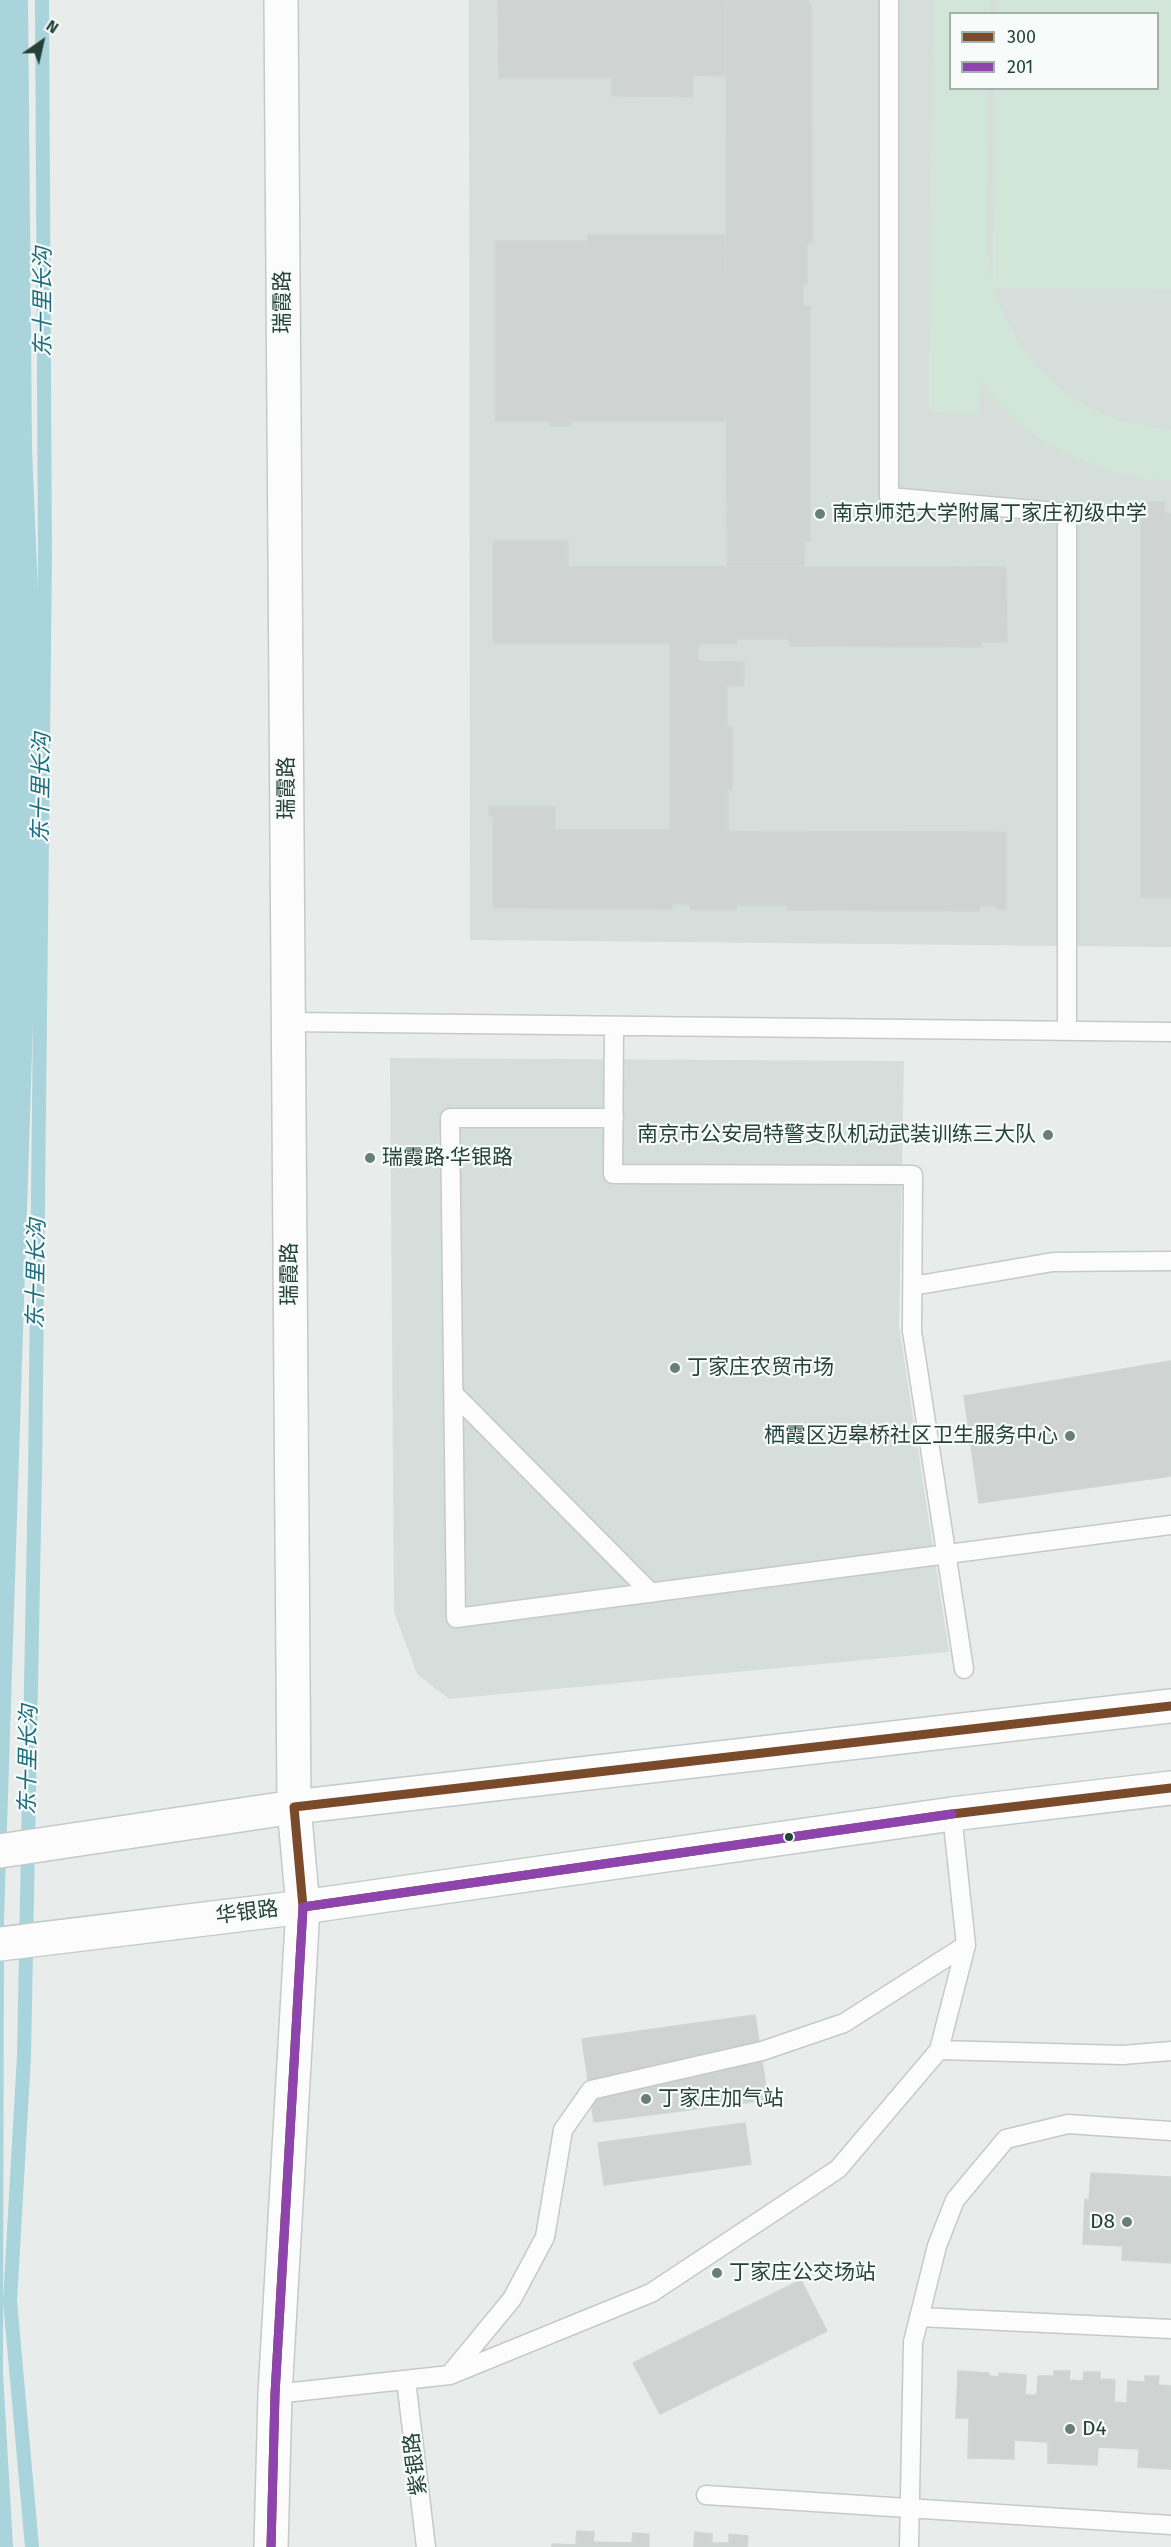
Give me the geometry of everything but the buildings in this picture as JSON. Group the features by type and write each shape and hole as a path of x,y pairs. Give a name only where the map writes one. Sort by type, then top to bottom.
{"street":[{"name":"瑞霞路","path":"271,2547 275,2394 303,1907 294,1807 281,0"},
{"path":"0,1851 294,1807 1171,1706"},
{"name":"华银路","path":"0,1944 303,1907 952,1814 1171,1788"}],"lane":[{"path":"889,0 889,497 1067,513 1067,1031"},
{"path":"289,1022 1171,1032"},
{"path":"614,1026 613,1174 914,1175 912,1331 964,1669"},
{"path":"614,1118 450,1118 456,1618 1171,1526"},
{"path":"913,1286 1053,1262 1171,1261"},
{"path":"454,1394 651,1593"},
{"path":"275,2394 450,2375 651,2294 838,2169 939,2050 966,1946 952,1814"},
{"path":"450,2375 512,2299 545,2237 564,2130 591,2090 762,2051 844,2023 966,1946"},
{"path":"939,2050 1122,2055 1171,2051"},
{"path":"909,2547 913,2342 937,2246 955,2200 1006,2139 1068,2124 1171,2132"},
{"path":"919,2317 1171,2329"},
{"name":"紫银路","path":"406,2380 426,2547"},
{"path":"706,2495 1171,2525"}],"shaded area":[{"name":"南京师范大学附属丁家庄初级中学","path":"469,0 1171,0 1171,947 470,940"},
{"path":"390,1058 904,1061 899,1326 949,1652 449,1699 417,1674 394,1612"}],"green space":[{"path":"933,0 989,0 989,12 949,12 949,90 988,90 987,251 993,284 995,90 1159,90 1159,12 996,12 996,0 1171,0 1171,289 994,288 1005,318 1021,346 1041,371 1065,393 1093,410 1123,422 1171,430 1171,480 1146,479 1109,470 1074,457 1040,439 1010,415 981,380 979,414 929,412"}],"water":[{"path":"0,0 28,0 32,448 43,713 4,1919 3,2373 13,2547 0,2547"}],"waterway":[{"name":"东十里长沟","path":"32,2547 10,2301 24,2056 35,1474 45,557 42,0"}],"transit line":[{"name":"300","path":"271,2547 275,2394 303,1907 294,1807 1171,1706"},
{"name":"300","path":"303,1907 952,1814 1171,1788"},
{"name":"201","path":"271,2547 275,2394 303,1907 952,1814"}],"place":[{"name":"南京师范大学附属丁家庄初级中学","path":"820,514"},
{"name":"南京市公安局特警支队机动武装训练三大队","path":"1048,1135"},
{"name":"瑞霞路·华银路","path":"370,1158"},
{"name":"丁家庄农贸市场","path":"675,1368"},
{"name":"栖霞区迈皋桥社区卫生服务中心","path":"1070,1436"},
{"name":"丁家庄加气站","path":"646,2099"},
{"name":"D8","path":"1127,2222"},
{"name":"丁家庄公交场站","path":"717,2273"},
{"name":"D4","path":"1070,2429"}]}
